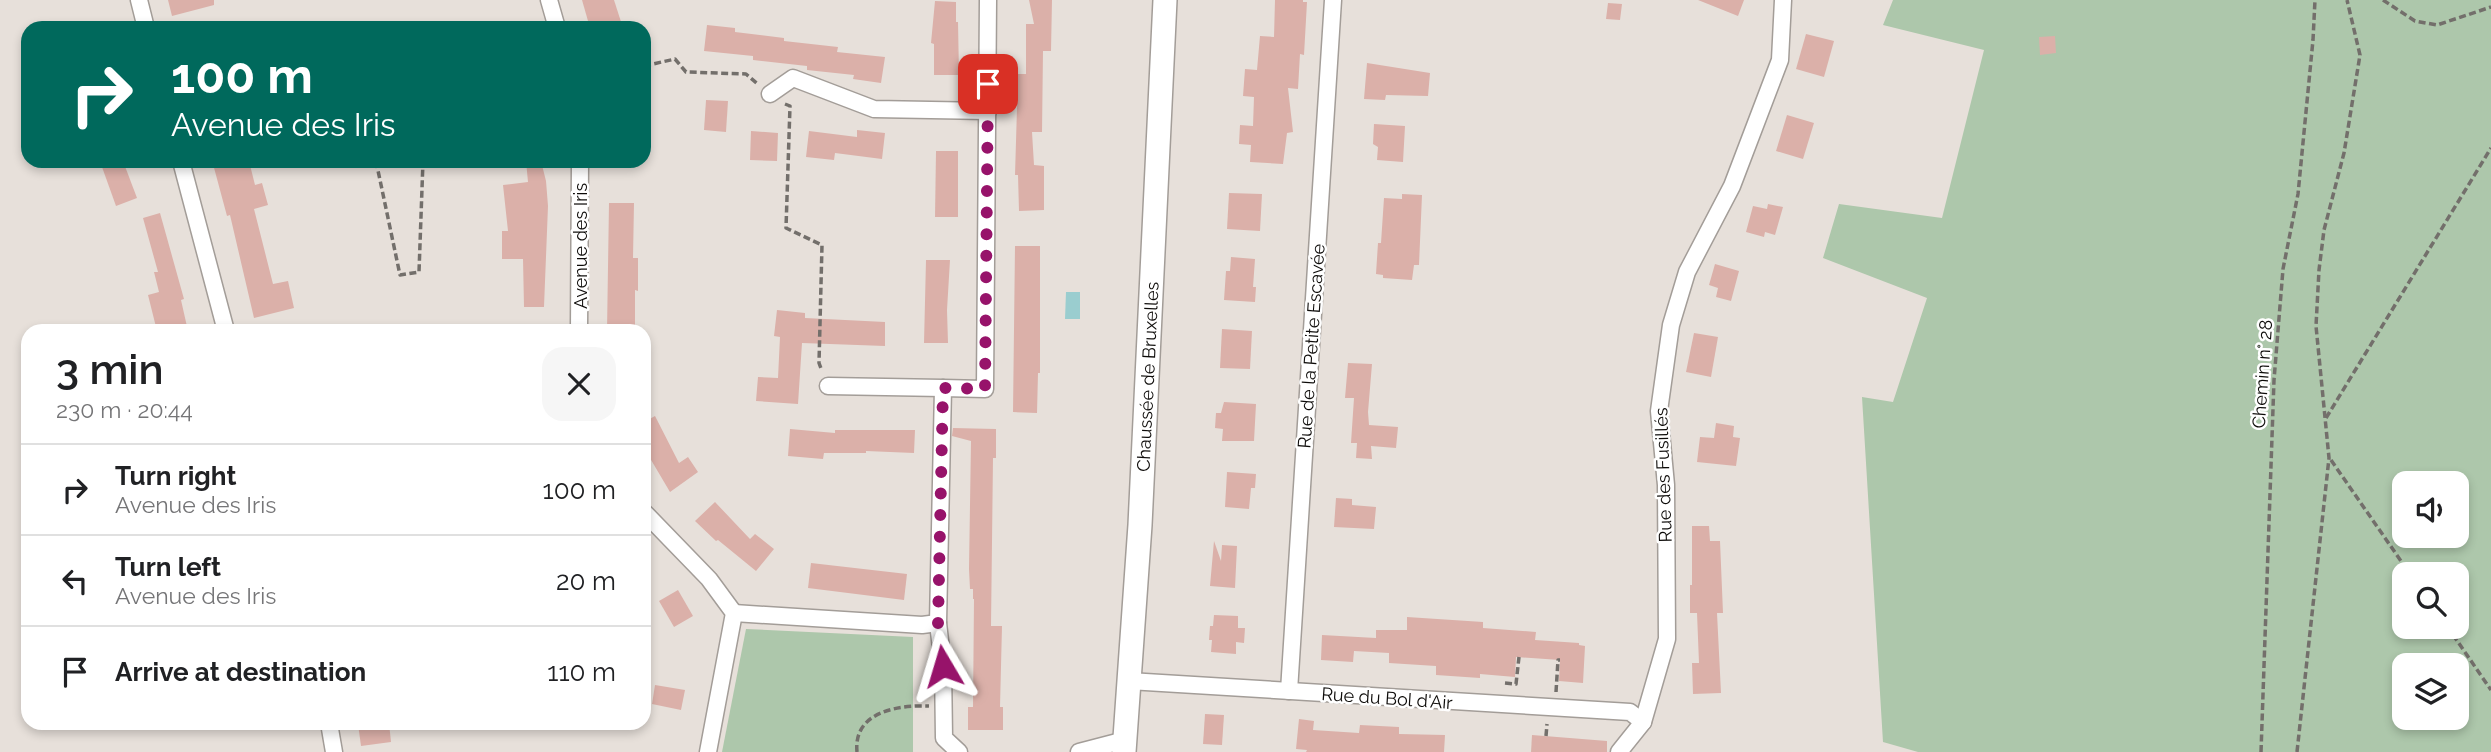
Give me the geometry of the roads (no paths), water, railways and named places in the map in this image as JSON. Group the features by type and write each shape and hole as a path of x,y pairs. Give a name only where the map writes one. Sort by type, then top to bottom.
{"main road":[{"name":"Chaussée de Bruxelles","path":"1125,746 1140,525 1165,0"}],"street":[{"path":"139,0 144,21"},
{"path":"548,0 555,21"},
{"path":"828,386 985,389 988,0"},
{"name":"Rue de la Petite Escavée","path":"1289,691 1333,0"},
{"name":"Rue des Fusillés","path":"1619,752 1643,722 1667,639 1666,485 1659,411 1671,325 1687,272 1732,186 1780,60 1783,0"},
{"path":"770,93 793,78 874,109 988,111"},
{"path":"183,168 224,324"},
{"name":"Avenue des Iris","path":"579,324 580,168"},
{"path":"943,388 938,623 943,666 944,738 958,752"},
{"path":"651,519 709,579 734,613 708,752"},
{"path":"734,613 922,625 938,623"},
{"name":"Rue du Bol d'Air","path":"1129,681 1630,712 1643,722"},
{"path":"330,730 334,752"},
{"path":"1079,752 1125,746"}],"water":[{"path":"1066,292 1080,292 1080,319 1065,319"}]}
